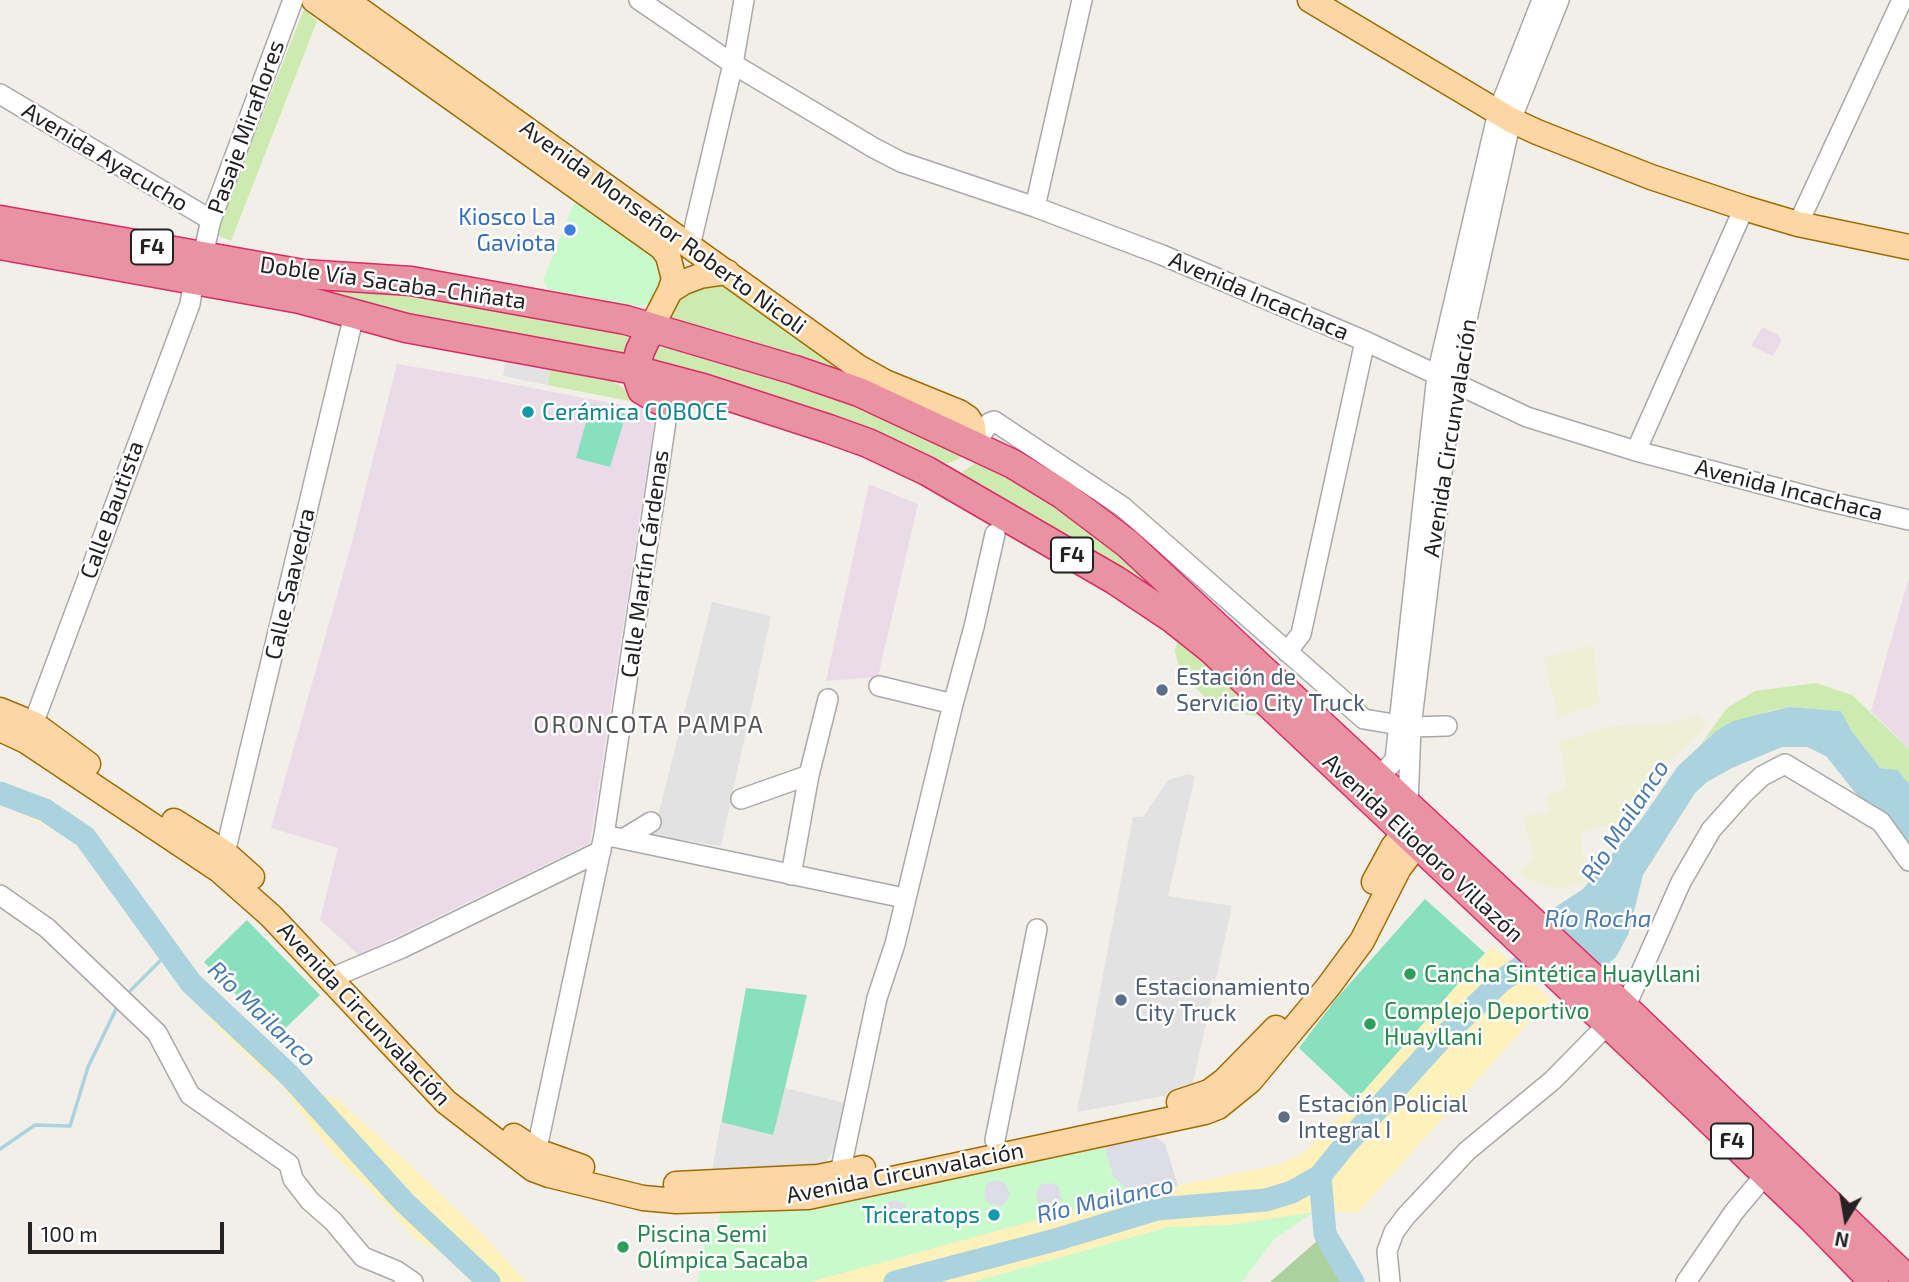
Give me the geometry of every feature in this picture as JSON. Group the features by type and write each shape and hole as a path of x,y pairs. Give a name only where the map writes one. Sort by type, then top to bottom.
{"highway":[{"name":"Doble Vía Sacaba-Chiñata","path":"0,220 199,267 354,315 406,328 635,370 703,388 869,443 927,471"},
{"name":"Doble Vía Sacaba-Chiñata","path":"0,245 199,267 411,281 626,320 795,370 859,392 975,445"},
{"path":"651,328 635,370 642,390 650,396 669,401 703,388"},
{"path":"927,471 956,469 964,463 975,445"},
{"name":"Avenida Eliodoro Villazón","path":"975,445 1062,494 1128,544 1379,777 1411,827 1456,864"},
{"name":"Avenida Eliodoro Villazón","path":"927,471 1115,580 1172,618 1456,864 1617,1016 1909,1271"},
{"name":"Avenida Eliodoro Villazón","path":"1617,1016 1766,1174 1813,1219 1864,1277"},
{"name":"Avenida Eliodoro Villazón","path":"1829,1203 1909,1281"},
{"name":"Avenida Eliodoro Villazón","path":"1829,1203 1863,1245 1900,1282"}],"main road":[{"name":"Avenida Monseñor Roberto Nicoli","path":"314,0 661,247 673,268 674,279 651,328"},
{"name":"Avenida Monseñor Roberto Nicoli","path":"346,0 858,367 885,382 968,418 973,426 975,445"},
{"path":"1310,0 1504,116 1651,177 1798,223 1909,247"},
{"path":"670,291 699,276 727,272"},
{"name":"Avenida Circunvalación","path":"0,710 219,870 337,976 442,1079 535,1160 712,1191 818,1177 841,1181 1170,1112"},
{"name":"Avenida Circunvalación","path":"0,729 30,732 225,853 278,902 337,976"},
{"name":"Avenida Circunvalación","path":"841,1181 995,1140 1170,1112 1205,1112 1218,1107 1333,956 1393,847 1411,827"}],"street":[{"name":"Pasaje Miraflores","path":"199,267 211,220 293,0"},
{"name":"Avenida Incachaca","path":"639,0 733,64 901,162 1035,207 1162,255 1365,341 1527,417 1636,451 1909,520"},
{"path":"691,246 733,64 744,0"},
{"path":"1035,207 1082,0"},
{"name":"Avenida Circunvalación","path":"1379,777 1395,760 1405,726 1445,379 1504,116 1542,0"},
{"name":"Avenida Circunvalación","path":"1504,116 1559,0"},
{"path":"1798,223 1899,4"},
{"name":"Avenida Ayacucho","path":"0,94 211,220"},
{"path":"1636,451 1744,208"},
{"name":"Calle Bautista","path":"30,732 190,304 199,267"},
{"name":"Calle Saavedra","path":"225,853 354,315"},
{"path":"1287,652 1301,634 1365,341"},
{"name":"Calle Martín Cárdenas","path":"535,1160 610,842 669,401"},
{"path":"975,445 989,423 994,421 1123,507 1364,719 1405,726 1447,726"},
{"path":"841,1181 877,998 895,944 904,898 974,627 995,534"},
{"path":"879,687 953,704"},
{"path":"791,875 809,775 828,699"},
{"name":"Avenida Circunvalación","path":"1405,726 1411,827"},
{"path":"1390,1282 1387,1251 1394,1232 1467,1151 1553,1080 1617,1016 1681,882 1712,830 1762,776 1784,764 1881,822 1909,861"},
{"path":"740,799 809,775"},
{"path":"337,976 402,948 651,822"},
{"path":"610,842 904,898"},
{"path":"0,895 47,928 157,1034 190,1095 289,1164 293,1179 310,1201 333,1221 363,1257 397,1271 413,1282"},
{"path":"995,1140 1037,929"},
{"path":"1686,1282 1734,1212 1766,1174"}],"shaded area":[{"path":"1762,327 1777,334 1782,340 1773,356 1751,346"},
{"path":"506,361 550,369 547,385 503,376"},
{"name":"Cerámica COBOCE","path":"397,364 647,410 654,423 590,843 359,955 320,920 338,848 271,828 349,553"},
{"path":"869,484 918,504 878,677 826,681"},
{"path":"1909,577 1909,749 1871,711"},
{"path":"712,602 771,616 721,846 653,836"},
{"path":"1189,774 1195,776 1168,896 1232,906 1191,1091 1077,1112 1133,817 1143,817 1168,780"},
{"path":"785,1088 845,1103 834,1151 820,1170 712,1173 721,1122 773,1135"},
{"path":"1155,1137 1165,1144 1178,1186 1134,1195 1113,1176 1105,1147"},
{"path":"995,1180 1004,1182 1010,1193 1007,1201 1000,1206 988,1203 984,1196 987,1183"},
{"path":"1051,1183 1059,1187 1062,1199 1058,1206 1046,1209 1036,1200 1037,1191 1042,1184"},
{"path":"895,1200 904,1203 907,1212 904,1221 895,1224 886,1221 883,1212 886,1203"}],"green space":[{"path":"304,9 317,21 231,241 219,236 220,223"},
{"path":"575,200 655,259 661,270 661,280 651,302 640,306 629,305 549,290 543,281"},
{"path":"725,281 875,388 664,321 678,295"},
{"path":"300,289 413,290 640,331 629,360 509,338"},
{"path":"664,345 791,376 965,448 959,459 938,463 642,364 653,347"},
{"path":"550,369 612,381 640,403 547,385"},
{"path":"591,404 626,414 610,467 576,458"},
{"path":"979,456 1074,513 1225,643 1118,565 954,477 973,465"},
{"path":"1178,636 1271,718 1230,712 1215,706 1192,685 1179,667 1175,651"},
{"path":"1593,645 1600,702 1558,718 1544,658"},
{"path":"1816,683 1852,695 1909,749 1909,784 1898,770 1880,768 1851,730 1841,711 1789,707 1770,711 1716,731 1701,744 1727,708 1755,691"},
{"path":"1697,716 1708,724 1672,759 1649,794 1621,822 1581,832 1583,856 1592,866 1590,881 1557,889 1528,879 1519,871 1534,858 1523,816 1549,812 1546,795 1567,789 1559,742 1612,726 1662,724"},
{"name":"Complejo Deportivo Huayllani","path":"1425,899 1485,953 1355,1101 1299,1048 1336,999"},
{"path":"247,920 320,995 277,1036 204,962"},
{"path":"746,988 807,995 765,1172 712,1173"},
{"path":"1155,1137 1165,1144 1178,1186 1103,1202 810,1282 697,1282 707,1228 717,1229 722,1207 816,1207"},
{"path":"1314,1212 1274,1239 1242,1282 973,1282 1168,1227 1230,1225"},
{"path":"1325,1234 1353,1282 1270,1282"}],"sand":[{"path":"0,783 46,802 74,820 98,843 203,983 320,1093 338,1100 410,1165 481,1233 526,1282 475,1282 449,1257 416,1239 383,1202 336,1157 281,1083 268,1076 212,1022 76,843 46,825 0,804"},
{"path":"1492,946 1550,999 1358,1212 1314,1212 1230,1225 1168,1227 973,1282 810,1282 1103,1202 1281,1164 1303,1153 1355,1101"}],"water":[{"name":"Río Rocha","path":"1789,707 1841,711 1851,730 1880,768 1898,770 1909,784 1909,849 1861,800 1826,756 1807,747 1782,747 1732,768 1707,782 1695,793 1643,875 1628,935 1616,957 1602,969 1545,914 1583,889 1640,821 1678,766 1716,731 1733,721"}],"waterway":[{"name":"Río Mailanco","path":"0,793 45,810 85,837 191,983 290,1076 403,1201 489,1282"},
{"name":"Río Mailanco","path":"895,1282 1055,1240 1157,1209 1266,1200 1292,1192 1320,1176 1438,1042 1501,981 1550,947"},
{"path":"127,994 169,952"},
{"path":"0,1149 35,1125 70,1126 88,1067 118,1005"},
{"path":"1320,1176 1325,1234 1353,1282"}],"place":[{"name":"Kiosco La Gaviota","path":"570,230"},
{"name":"Cerámica COBOCE","path":"528,412"},
{"name":"Estación de Servicio City Truck","path":"1162,690"},
{"name":"Cancha Sintética Huayllani","path":"1410,974"},
{"name":"Estacionamiento City Truck","path":"1121,1000"},
{"name":"Complejo Deportivo Huayllani","path":"1370,1024"},
{"name":"Estación Policial Integral I","path":"1284,1117"},
{"name":"Triceratops","path":"994,1215"},
{"name":"Piscina Semi Olímpica Sacaba","path":"623,1247"}],"district":[{"name":"ORONCOTA PAMPA","path":"649,725"}]}
